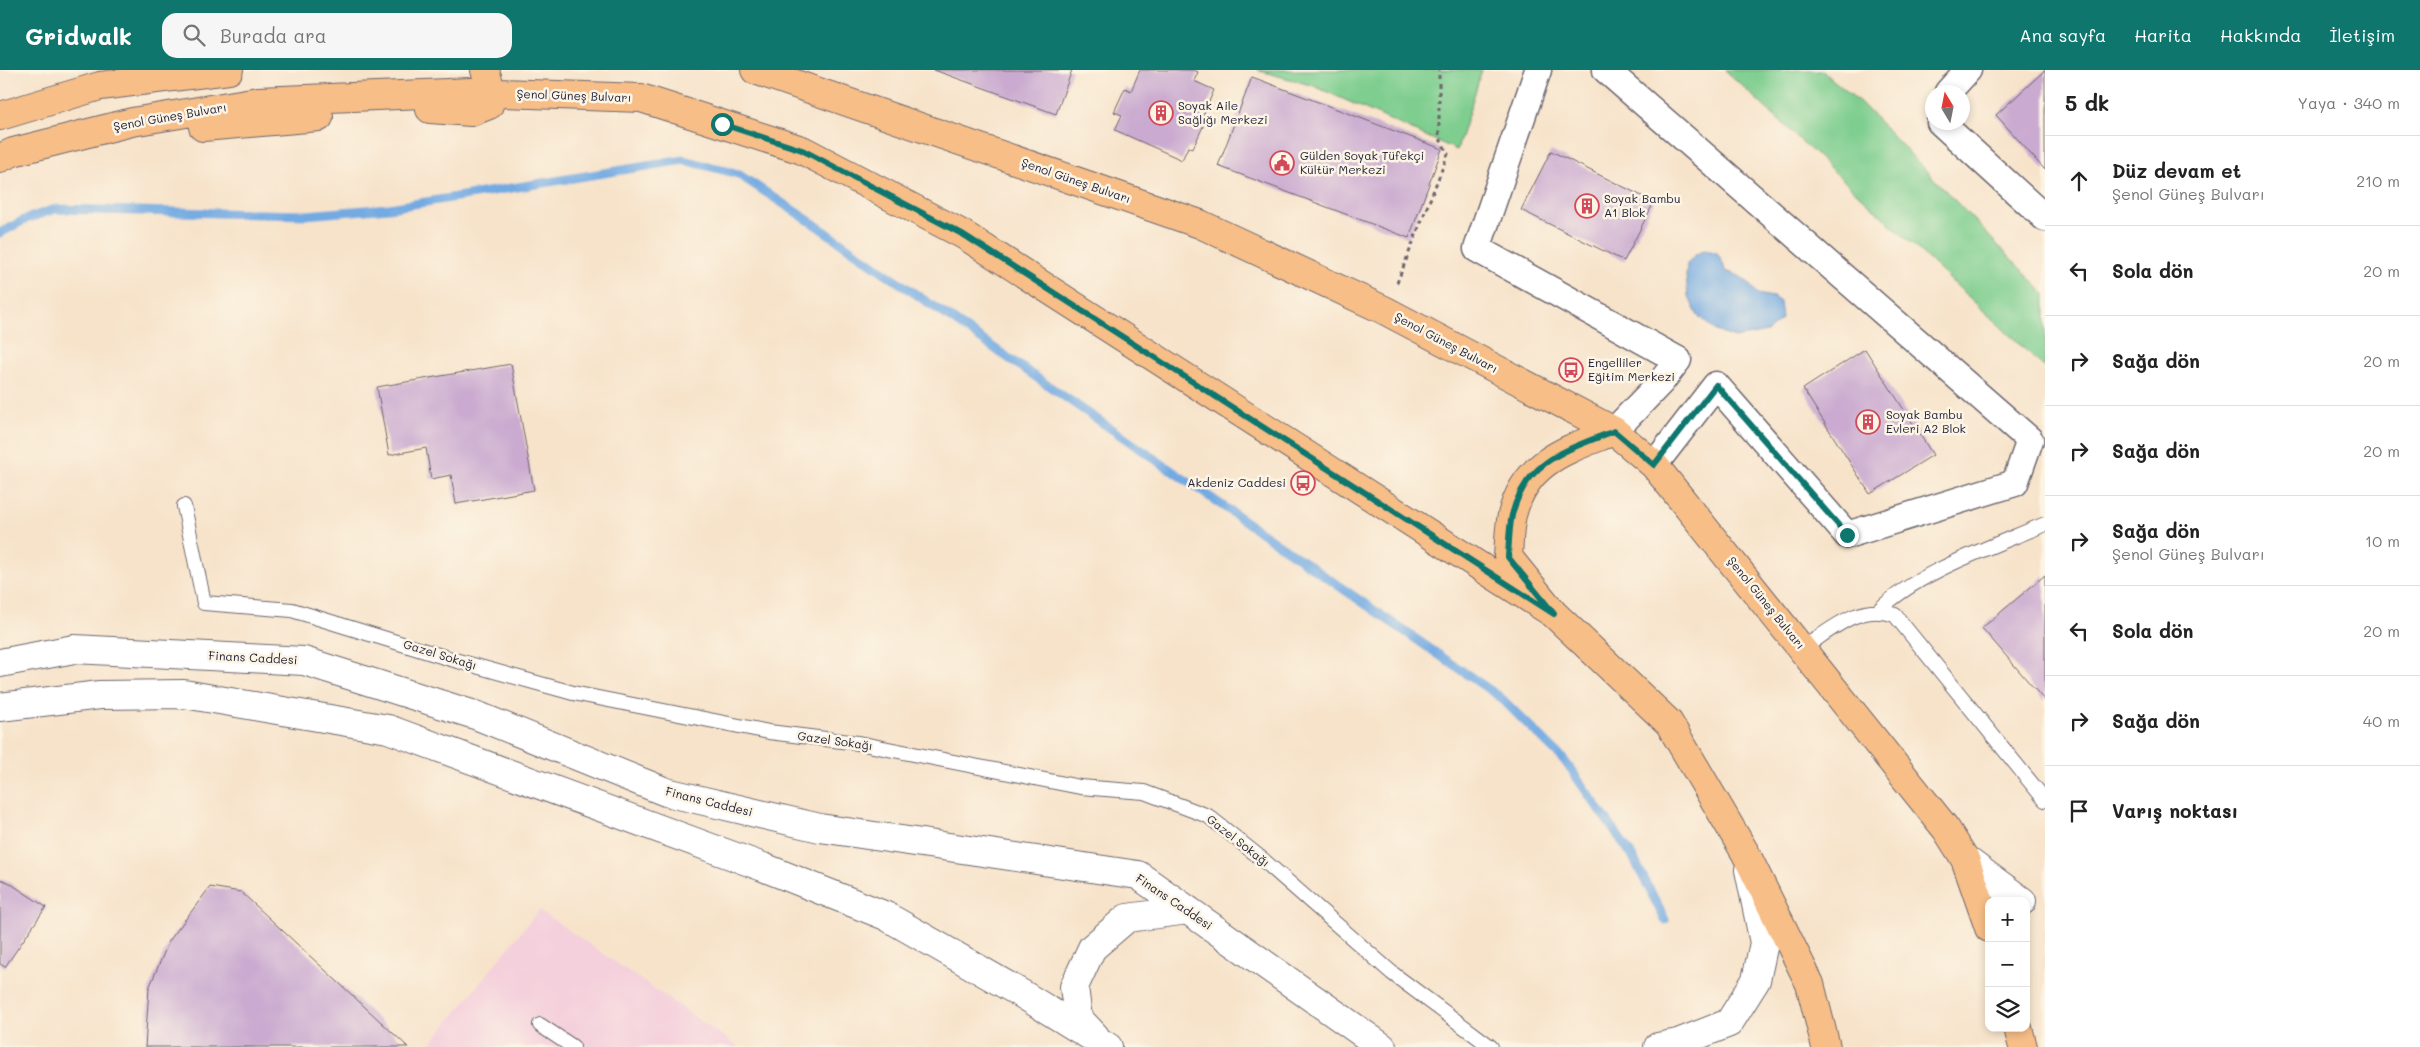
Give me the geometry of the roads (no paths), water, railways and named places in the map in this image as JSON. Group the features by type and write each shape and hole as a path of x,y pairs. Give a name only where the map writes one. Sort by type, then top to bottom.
{"main road":[{"path":"0,116 100,86 229,70"},
{"name":"Şenol Güneş Bulvarı","path":"756,70 1200,224 1384,310 1614,431 1654,465 1946,829 1965,859 1985,916"},
{"name":"Şenol Güneş Bulvarı","path":"0,158 13,152 132,122 206,127 429,109 471,112 489,105 488,82 641,98 802,150 964,235 1554,614"},
{"path":"1614,431 1566,450 1541,464 1528,478 1512,515 1508,557 1554,614 1669,723 1746,854 1810,984 1826,1047"},
{"path":"2019,1032 2023,1047"}],"street":[{"path":"1538,70 1477,249 1678,360 1661,382 1614,431"},
{"path":"1606,70 2030,440 2014,483 1847,535 1716,385 1654,465"},
{"path":"1954,85 1968,70"},
{"path":"1949,130 2045,218"},
{"name":"Finans Caddesi","path":"0,663 74,649 304,661 478,716 666,792 820,828 1138,875 1382,1047"},
{"path":"0,707 100,695 184,694 388,729 763,867 886,916 1105,1045"},
{"path":"1658,1047 1678,1043 1729,1022 1756,980 1764,943 1746,854"},
{"path":"1965,859 2017,897"},
{"path":"2030,904 2045,906"},
{"path":"1105,1045 1078,1018 1074,987 1092,948 1128,918 1188,910"}],"lane":[{"name":"Gazel Sokağı","path":"184,506 204,603 292,610 451,659 573,693 769,732 858,743 1080,787 1144,792 1208,816 1262,859 1392,973 1491,1047"},
{"path":"1878,611 1893,596 1922,578 2045,524"},
{"path":"1802,648 1857,614 1878,611 1895,615 1913,634 2045,800"},
{"path":"540,1025 573,1047"}],"water":[{"path":"1704,250 1716,252 1723,263 1725,271 1744,279 1757,294 1773,297 1780,302 1782,319 1767,332 1735,338 1716,331 1698,316 1688,296 1687,264 1695,255"}],"waterway":[{"path":"0,233 26,219 55,209 306,215 389,208 684,160 738,174 814,224 1500,697 1564,760 1633,857 1665,920"}],"place":[{"name":"Soyak Aile Sağlığı Merkezi","path":"1161,113"},
{"name":"Gülden Soyak Tüfekçi Kültür Merkezi","path":"1282,163"},
{"name":"Soyak Bambu A1 Blok","path":"1587,206"},
{"name":"Engelliler Eğitim Merkezi","path":"1571,370"},
{"name":"Soyak Bambu Evleri A2 Blok","path":"1868,422"},
{"name":"Akdeniz Caddesi","path":"1303,483"}]}
